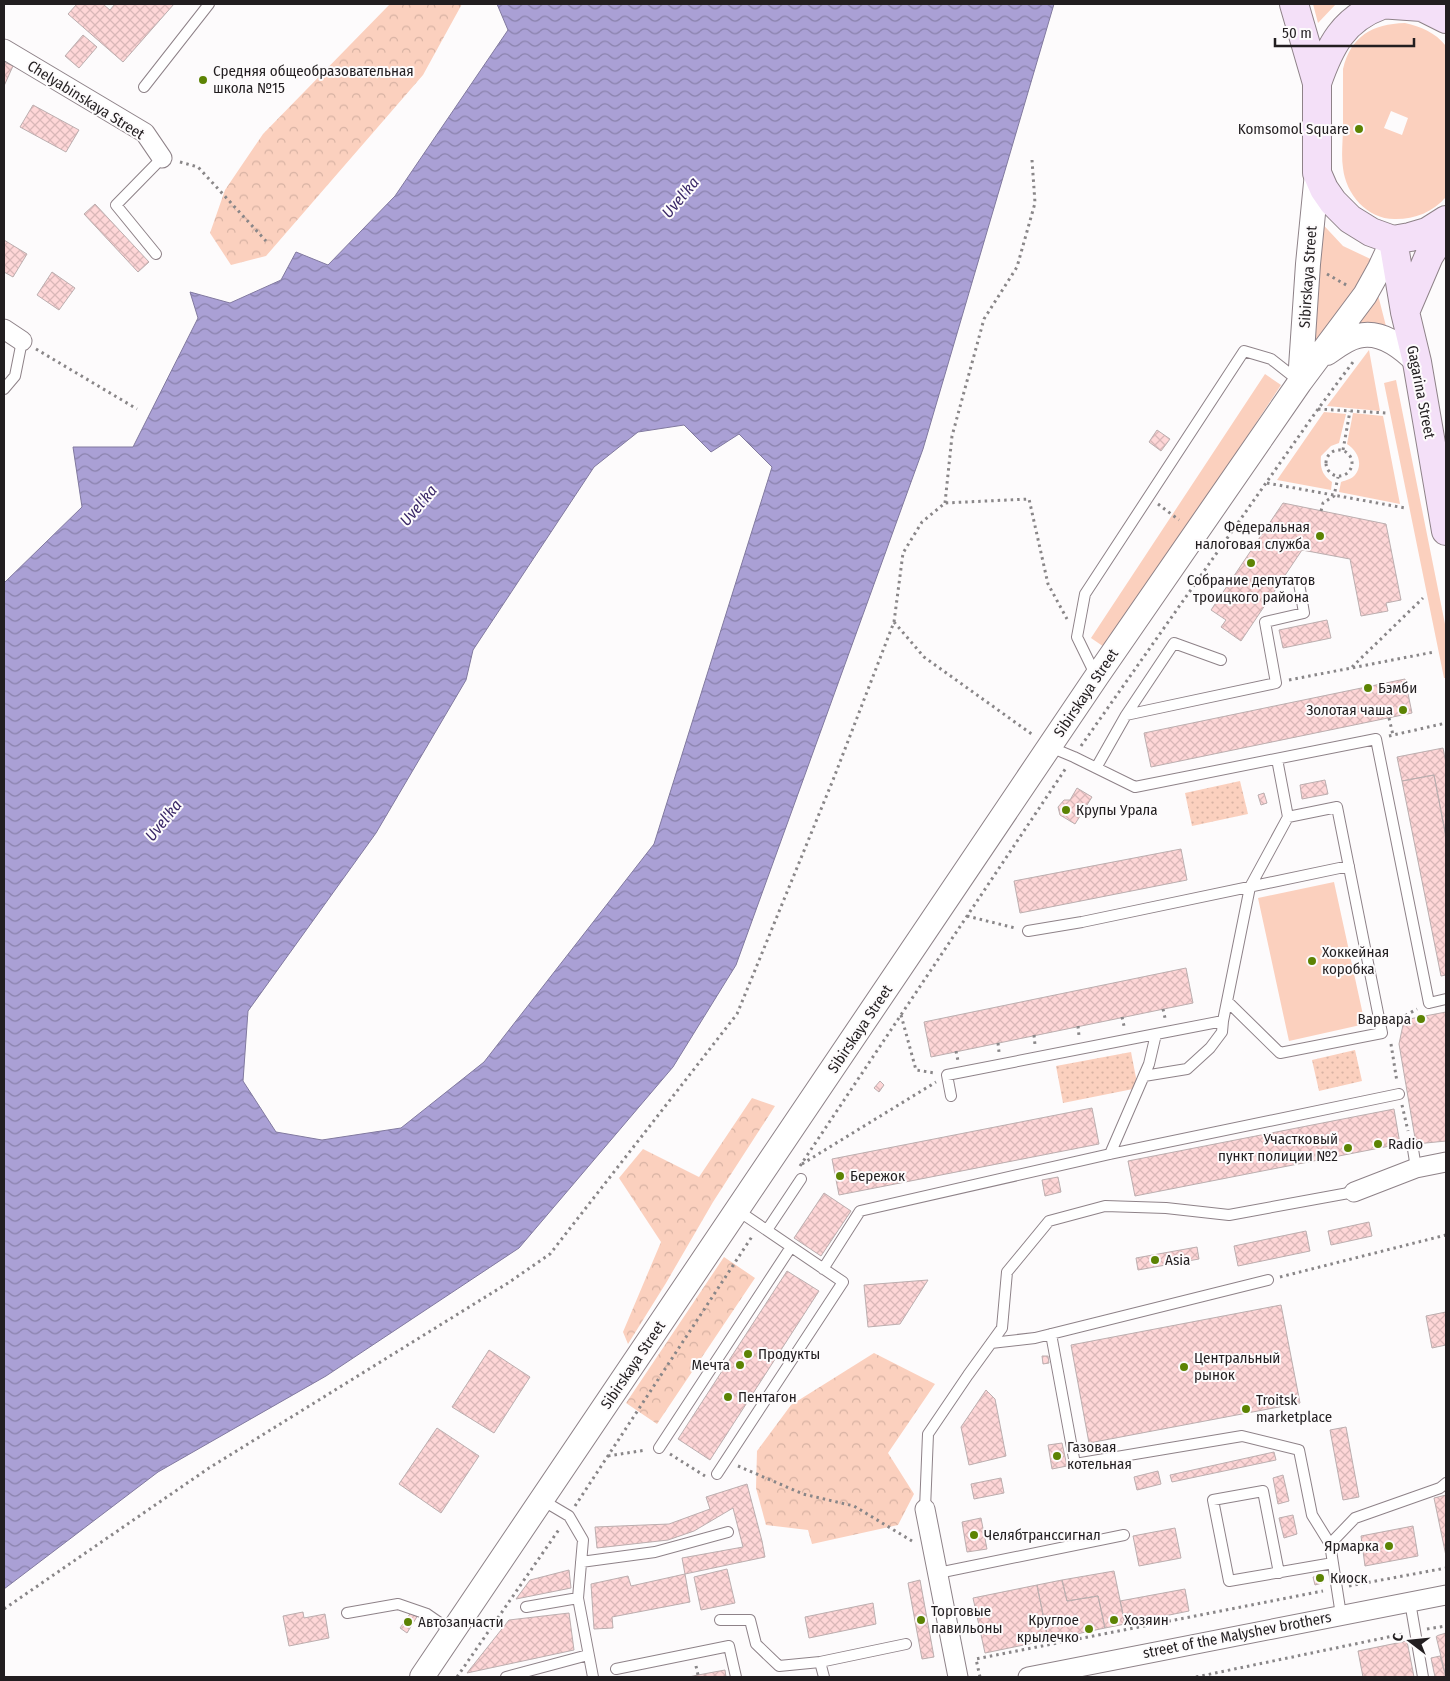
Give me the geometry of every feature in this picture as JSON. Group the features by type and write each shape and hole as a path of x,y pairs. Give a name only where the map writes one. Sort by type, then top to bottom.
{"main road":[{"path":"1294,4 1317,82 1317,173 1324,189 1350,219 1370,232 1393,240 1410,238 1427,232 1446,220"},
{"path":"1317,82 1327,56 1344,28 1368,10 1380,4 1413,5 1431,10 1446,18"},
{"path":"1405,312 1429,256 1446,229"},
{"name":"Gagarina Street","path":"1393,240 1405,312 1433,429 1446,531"}],"street":[{"name":"Chelyabinskaya Street","path":"4,49 145,133 162,158"},
{"name":"Sibirskaya Street","path":"1300,382 1308,264 1317,173"},
{"name":"Sibirskaya Street","path":"422,1677 1097,676 1300,382 1320,358 1365,295 1393,240"},
{"path":"4,328 22,341"},
{"name":"Sibirskaya Street","path":"1320,358 1340,344 1358,336 1373,336 1390,340 1404,349 1416,362"},
{"path":"1354,1192 1416,1168 1446,1162"},
{"path":"926,1509 958,1677"},
{"name":"street of the Malyshev brothers","path":"1028,1677 1446,1595"}],"lane":[{"path":"144,87 209,4"},
{"path":"156,254 116,205 162,158"},
{"path":"4,389 16,376 22,341"},
{"path":"1097,676 1077,637 1085,594 1244,351 1271,359 1300,382"},
{"path":"1126,715 1276,683 1265,622 1304,613 1299,583"},
{"path":"1096,768 1126,715 1174,643 1221,660"},
{"path":"1050,747 1074,756 1135,787 1376,739 1429,1003 1446,999"},
{"path":"1144,1076 1188,1069 1210,1048 1222,1032 1250,887 1288,817 1277,759"},
{"path":"1228,1001 1280,1053 1382,1033 1337,807 1288,817"},
{"path":"1028,931 1082,922 1349,866"},
{"path":"951,1096 947,1075 1223,1021"},
{"path":"1110,1154 1149,1064 1156,1034"},
{"path":"823,1269 860,1211 1110,1154 1399,1094"},
{"path":"1412,1144 1416,1168"},
{"path":"763,1228 798,1175"},
{"path":"926,1509 928,1434 1002,1328 1007,1272 1049,1221 1105,1206 1166,1208 1229,1215 1354,1192"},
{"path":"717,1474 842,1282 737,1210"},
{"path":"659,1448 791,1247"},
{"path":"992,1343 1035,1338 1268,1280"},
{"path":"1051,1334 1075,1464 1242,1436 1299,1450 1312,1515 1330,1544 1341,1615"},
{"path":"1330,1544 1355,1518 1440,1488 1446,1483"},
{"path":"1279,1573 1263,1491 1213,1500 1229,1581 1279,1573 1333,1563"},
{"path":"542,1500 569,1516 583,1540 578,1598 593,1677"},
{"path":"582,1562 655,1552 728,1532"},
{"path":"938,1573 1124,1536"},
{"path":"526,1607 578,1598"},
{"path":"1410,1602 1423,1677"},
{"path":"348,1613 398,1604 427,1614 453,1632"},
{"path":"720,1620 750,1620 756,1644 779,1666 820,1662 906,1644"},
{"path":"616,1669 729,1646 736,1677"},
{"path":"506,1677 588,1655"},
{"path":"820,1662 824,1677"}],"path":[{"path":"162,158 198,167 266,241"},
{"path":"945,503 952,436 984,319 1018,267 1035,203 1032,160"},
{"path":"798,1175 801,1165 1074,756 1318,409 1373,336"},
{"path":"22,341 137,409"},
{"path":"1318,409 1387,413"},
{"path":"1343,450 1350,411"},
{"path":"1343,450 1351,458 1352,466 1348,473 1338,476 1329,473 1325,462 1327,457 1332,451 1343,450"},
{"path":"1321,511 1322,503 1334,496 1338,476"},
{"path":"1267,483 1405,508"},
{"path":"4,1609 209,1468 508,1283 550,1254 737,1014 833,780 894,622 903,553 922,522 945,503 1029,499 1048,584 1077,637"},
{"path":"1351,668 1423,598"},
{"path":"894,622 924,657 1050,747"},
{"path":"1276,683 1434,652"},
{"path":"1389,718 1393,735"},
{"path":"1376,739 1446,723"},
{"path":"967,916 1028,931"},
{"path":"1387,1025 1429,1003"},
{"path":"901,1014 916,1070 947,1075"},
{"path":"1389,1035 1399,1094 1412,1144"},
{"path":"801,1165 947,1075"},
{"path":"457,1677 569,1516 763,1228"},
{"path":"1268,1280 1446,1235"},
{"path":"608,1456 659,1448 706,1477 736,1465 803,1494 854,1506 934,1554"},
{"path":"980,1677 976,1659 1446,1568"},
{"path":"1197,1677 1446,1626"}],"green space":[{"path":"390,4 462,4 423,75 266,256 231,265 210,233 225,190 263,134"},
{"path":"1313,4 1336,4 1318,23"},
{"path":"1405,23 1422,28 1437,37 1446,46 1446,197 1435,207 1423,214 1410,218 1396,219 1376,215 1360,204 1349,188 1345,178 1342,158 1343,69 1347,58 1357,40 1365,34 1373,29","holes":["1391,111 1408,118 1402,135 1384,128"]},
{"path":"1315,216 1343,246 1379,263 1315,356"},
{"path":"1378,295 1387,330 1353,327"},
{"path":"1369,350 1380,411 1327,406"},
{"path":"1265,374 1281,385 1107,649 1091,638"},
{"path":"1396,380 1446,629 1446,678 1444,678 1384,383"},
{"path":"1324,412 1346,414 1339,443 1331,446 1321,456 1322,471 1332,482 1331,490 1277,480"},
{"path":"1353,413 1383,416 1400,504 1339,492 1341,482 1354,476 1359,466 1354,450 1347,444"},
{"path":"1240,781 1248,814 1192,826 1185,793"},
{"name":"Хоккейная коробка","path":"1334,882 1365,1024 1289,1041 1258,898"},
{"path":"1355,1050 1362,1081 1319,1091 1312,1060"},
{"path":"1131,1052 1138,1088 1063,1103 1056,1066"},
{"path":"752,1098 775,1106 713,1202 628,1344 623,1332 661,1242 619,1178 643,1149 699,1177"},
{"path":"724,1257 755,1278 657,1424 626,1403"},
{"path":"874,1353 935,1384 888,1453 914,1494 898,1525 812,1544 808,1530 766,1525 756,1488 757,1451 791,1405"}],"water":[{"name":"Uvel'ka","path":"497,4 1054,4 923,449 736,965 673,1067 519,1248 326,1376 158,1472 4,1589 4,583 82,507 73,447 133,447 198,318 190,292 230,303 281,280 296,252 328,265 395,196 508,30","holes":["684,425 711,452 739,434 772,467 654,844 484,1062 401,1128 322,1140 276,1132 243,1081 248,1011 376,833 466,680 473,650 594,467 638,432"]}],"building":[{"path":"77,4 103,4 110,10 115,4 174,4 123,62 68,14"},
{"path":"83,35 97,47 79,68 65,56"},
{"path":"4,62 13,66 4,86"},
{"path":"33,105 79,130 66,152 20,127"},
{"path":"95,204 149,262 138,272 84,214"},
{"path":"4,240 27,254 13,277 4,272"},
{"path":"52,272 75,288 59,310 37,295"},
{"path":"1157,430 1170,439 1161,451 1149,442"},
{"path":"1283,503 1386,524 1401,600 1386,603 1388,611 1361,616 1350,559 1302,550 1241,641 1221,627 1226,620 1211,610"},
{"path":"1327,620 1331,638 1283,648 1279,630"},
{"path":"1405,679 1412,713 1151,767 1144,733"},
{"path":"1443,748 1446,763 1446,837 1434,775 1402,781 1397,757"},
{"path":"1434,775 1446,837 1446,975 1441,976 1402,781"},
{"path":"1325,780 1328,794 1302,799 1300,785"},
{"path":"1077,788 1092,797 1075,824 1060,815 1058,807 1064,800 1070,800"},
{"path":"1264,793 1267,803 1261,805 1258,795"},
{"path":"1181,849 1187,880 1020,913 1014,881"},
{"path":"1186,968 1193,1003 931,1057 924,1022"},
{"path":"1446,1012 1446,1141 1416,1144 1399,1044 1404,1020"},
{"path":"880,1081 884,1085 879,1092 874,1088"},
{"path":"1092,1108 1099,1144 839,1195 832,1159"},
{"path":"1394,1109 1400,1144 1135,1196 1128,1161"},
{"path":"1058,1177 1061,1192 1045,1196 1042,1180"},
{"path":"824,1193 851,1211 821,1256 794,1238"},
{"path":"1369,1222 1372,1236 1331,1245 1328,1231"},
{"path":"1306,1231 1310,1251 1238,1266 1234,1246"},
{"path":"1197,1247 1199,1259 1138,1270 1136,1258"},
{"name":"Пентагон","path":"787,1271 819,1291 710,1460 678,1439"},
{"path":"928,1280 900,1324 868,1327 864,1285"},
{"name":"Центральный рынок","path":"1281,1305 1300,1403 1089,1443 1071,1345"},
{"path":"1446,1312 1446,1345 1432,1348 1426,1316"},
{"path":"489,1350 530,1377 494,1433 452,1407"},
{"path":"1042,1356 1048,1356 1049,1363 1043,1364"},
{"path":"986,1390 995,1399 1006,1456 969,1465 961,1427"},
{"path":"1346,1427 1359,1497 1343,1500 1330,1430"},
{"path":"437,1428 479,1456 441,1513 399,1484"},
{"name":"Газовая котельная","path":"1062,1443 1067,1466 1052,1469 1048,1445"},
{"path":"1274,1452 1276,1460 1172,1482 1170,1475"},
{"path":"1158,1471 1161,1484 1137,1490 1134,1477"},
{"path":"1283,1475 1289,1501 1278,1504 1273,1478"},
{"path":"1001,1478 1004,1493 974,1499 971,1484"},
{"path":"747,1484 765,1557 685,1574 682,1558 743,1547 733,1508 694,1531 668,1540 597,1548 595,1527 669,1524 710,1509 706,1497"},
{"path":"1446,1495 1446,1556 1434,1498"},
{"path":"1293,1515 1297,1534 1284,1538 1279,1518"},
{"name":"Челябтранссигнал","path":"981,1518 987,1549 967,1552 962,1522"},
{"name":"Ярмарка","path":"1413,1526 1418,1556 1365,1566 1361,1536"},
{"path":"1175,1528 1181,1558 1139,1566 1133,1536"},
{"path":"727,1569 735,1603 701,1610 694,1577"},
{"path":"569,1570 571,1588 516,1599 530,1580"},
{"path":"1114,1571 1125,1624 1105,1628 1098,1596 1067,1601 1062,1580"},
{"path":"685,1574 690,1602 612,1617 613,1628 594,1629 591,1584 628,1576 631,1586"},
{"path":"1321,1576 1322,1583 1315,1585 1313,1577"},
{"name":"Торговые павильоны","path":"920,1580 934,1657 922,1659 908,1583"},
{"path":"1062,1580 1067,1601 1098,1596 1105,1628 1048,1640 1037,1585"},
{"path":"1037,1585 1048,1640 985,1653 973,1598"},
{"path":"1185,1589 1189,1611 1125,1624 1120,1601"},
{"path":"873,1603 876,1624 809,1638 805,1617"},
{"path":"412,1611 418,1615 407,1633 400,1628"},
{"path":"303,1612 304,1618 325,1614 329,1638 289,1646 283,1616"},
{"path":"569,1613 574,1650 467,1673 509,1620"},
{"path":"1446,1633 1446,1677 1436,1636"},
{"path":"1407,1641 1414,1677 1363,1677 1358,1651"},
{"path":"1440,1656 1446,1677 1435,1677 1431,1658"},
{"path":"725,1670 726,1677 689,1677 698,1675"}],"place":[{"name":"Средняя общеобразовательная школа №15","path":"203,80"},
{"name":"Komsomol Square","path":"1359,129"},
{"name":"Федеральная налоговая служба","path":"1320,536"},
{"name":"Собрание депутатов троицкого района","path":"1251,563"},
{"name":"Бэмби","path":"1368,688"},
{"name":"Золотая чаша","path":"1403,710"},
{"name":"Крупы Урала","path":"1066,810"},
{"name":"Хоккейная коробка","path":"1312,961"},
{"name":"Варвара","path":"1421,1019"},
{"name":"Radio","path":"1378,1144"},
{"name":"Участковый пункт полиции №2","path":"1348,1148"},
{"name":"Бережок","path":"840,1176"},
{"name":"Asia","path":"1155,1260"},
{"name":"Продукты","path":"748,1354"},
{"name":"Мечта","path":"740,1365"},
{"name":"Центральный рынок","path":"1184,1367"},
{"name":"Пентагон","path":"728,1397"},
{"name":"Troitsk marketplace","path":"1246,1409"},
{"name":"Газовая котельная","path":"1057,1456"},
{"name":"Челябтранссигнал","path":"974,1535"},
{"name":"Ярмарка","path":"1389,1546"},
{"name":"Киоск","path":"1320,1578"},
{"name":"Торговые павильоны","path":"921,1620"},
{"name":"Хозяин","path":"1114,1620"},
{"name":"Автозапчасти","path":"408,1622"},
{"name":"Круглое крылечко","path":"1089,1629"}]}
